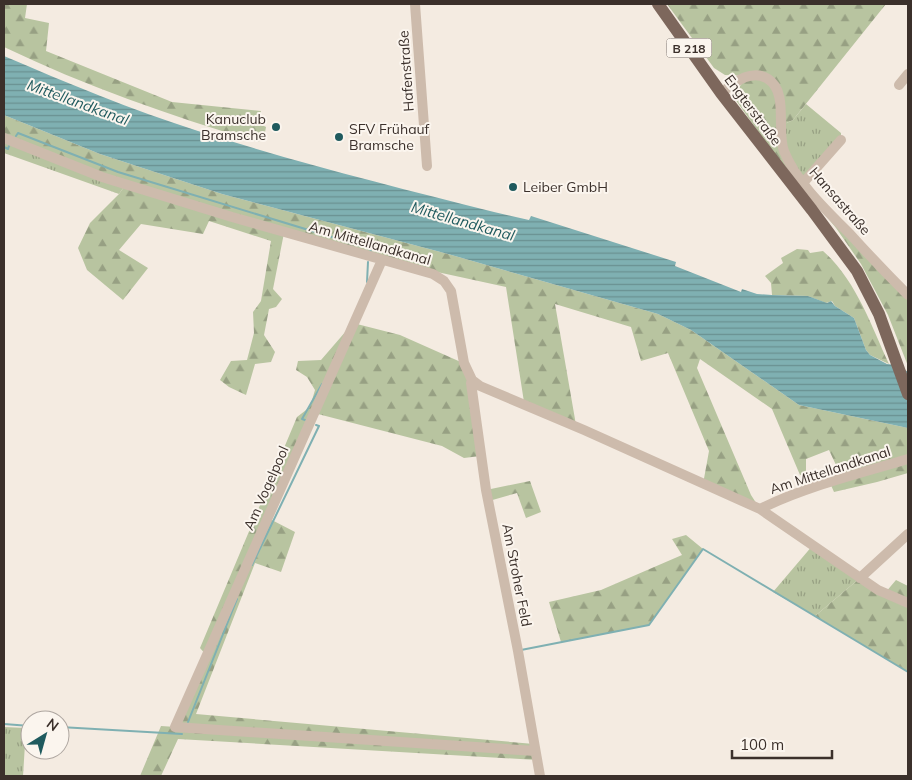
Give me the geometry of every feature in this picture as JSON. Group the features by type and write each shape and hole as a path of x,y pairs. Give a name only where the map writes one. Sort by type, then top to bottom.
{"main road":[{"name":"Engterstraße","path":"658,4 720,93 857,271 872,298 895,355 908,394"}],"street":[{"name":"Hafenstraße","path":"415,4 427,166"},
{"path":"899,85 908,74"},
{"name":"Hansastraße","path":"720,93 748,76 759,75 769,79 781,101 780,137 784,151 803,183 828,212 908,295"},
{"name":"Am Mittellandkanal","path":"4,138 102,177 232,217 433,274 444,281 451,291 455,304 464,363 472,380 480,386 584,430 760,509 860,578 885,593 908,603"},
{"path":"803,183 841,140"},
{"name":"Am Vogelpool","path":"382,260 175,727 535,751"},
{"name":"Am Stroher Feld","path":"472,380 486,490 518,651 540,776"},
{"name":"Am Mittellandkanal","path":"760,509 778,500 842,478 908,459"},
{"path":"860,578 908,534"}],"green space":[{"path":"4,4 27,4 25,18 49,23 46,51 172,102 261,111 258,123 266,127 264,138 258,142 161,111 66,75 4,47"},
{"path":"667,4 886,4 793,120 780,126 793,167 908,295 908,366 888,315 861,264 836,228 767,144 735,99 738,89 747,76 725,75 714,68"},
{"path":"806,104 841,133 841,140 803,183 793,167 780,126 793,120"},
{"path":"4,115 100,154 222,194 448,254 658,314 691,330 799,405 908,428 908,473 834,492 830,483 842,478 829,450 806,459 806,474 800,475 772,409 700,359 697,368 751,495 760,509 703,484 709,451 668,353 641,361 631,327 555,304 576,425 524,402 506,287 382,260 284,233 273,289 282,299 276,307 269,309 264,335 275,352 271,362 255,364 246,395 229,387 220,380 231,361 247,360 254,333 253,312 261,301 271,241 209,221 203,234 141,224 119,250 148,268 123,300 87,270 78,248 90,223 119,194 126,184 4,138"},
{"path":"4,138 126,184 119,194 4,153"},
{"path":"797,249 808,250 810,253 823,251 845,275 862,304 889,364 870,355 866,350 854,318 835,306 832,301 826,303 808,296 772,295 771,283 765,276 783,263 781,258"},
{"path":"353,323 400,335 463,363 475,379 480,456 464,458 442,446 314,413 268,518 295,532 281,572 255,563 196,714 534,744 537,760 178,739 161,776 140,776 161,726 176,727 207,656 200,648 297,417 310,407 315,390 307,377 296,370 298,361 321,360"},
{"path":"530,481 541,512 526,518 517,493 489,501 486,490"},
{"path":"686,535 703,549 649,625 561,642 549,602 601,590 682,555 672,539"},
{"path":"813,545 860,578 815,616 773,592"},
{"path":"860,578 885,593 896,580 908,586 908,672 815,616"},
{"path":"4,727 20,728 20,760 24,760 23,776 4,776"}],"water":[{"name":"Mittellandkanal","path":"4,56 173,123 271,153 494,212 529,220 531,216 676,262 675,266 741,292 742,289 757,294 808,296 827,303 831,301 835,306 854,318 866,350 870,355 887,364 897,365 908,372 908,428 799,405 691,330 658,314 448,254 222,194 100,154 4,115"}],"waterway":[{"path":"16,136 18,133 118,172 371,249 370,253"},
{"path":"4,147 8,149 9,146"},
{"path":"367,282 368,262"},
{"path":"305,420 302,419 322,384"},
{"path":"252,565 319,426 316,425"},
{"path":"521,650 649,625 703,549 908,672"},
{"path":"188,722 237,599"},
{"path":"4,724 20,725"},
{"path":"70,728 182,734"}],"place":[{"name":"Kanuclub Bramsche","path":"276,127"},
{"name":"SFV Frühauf Bramsche","path":"339,137"},
{"name":"Leiber GmbH","path":"513,187"}]}
